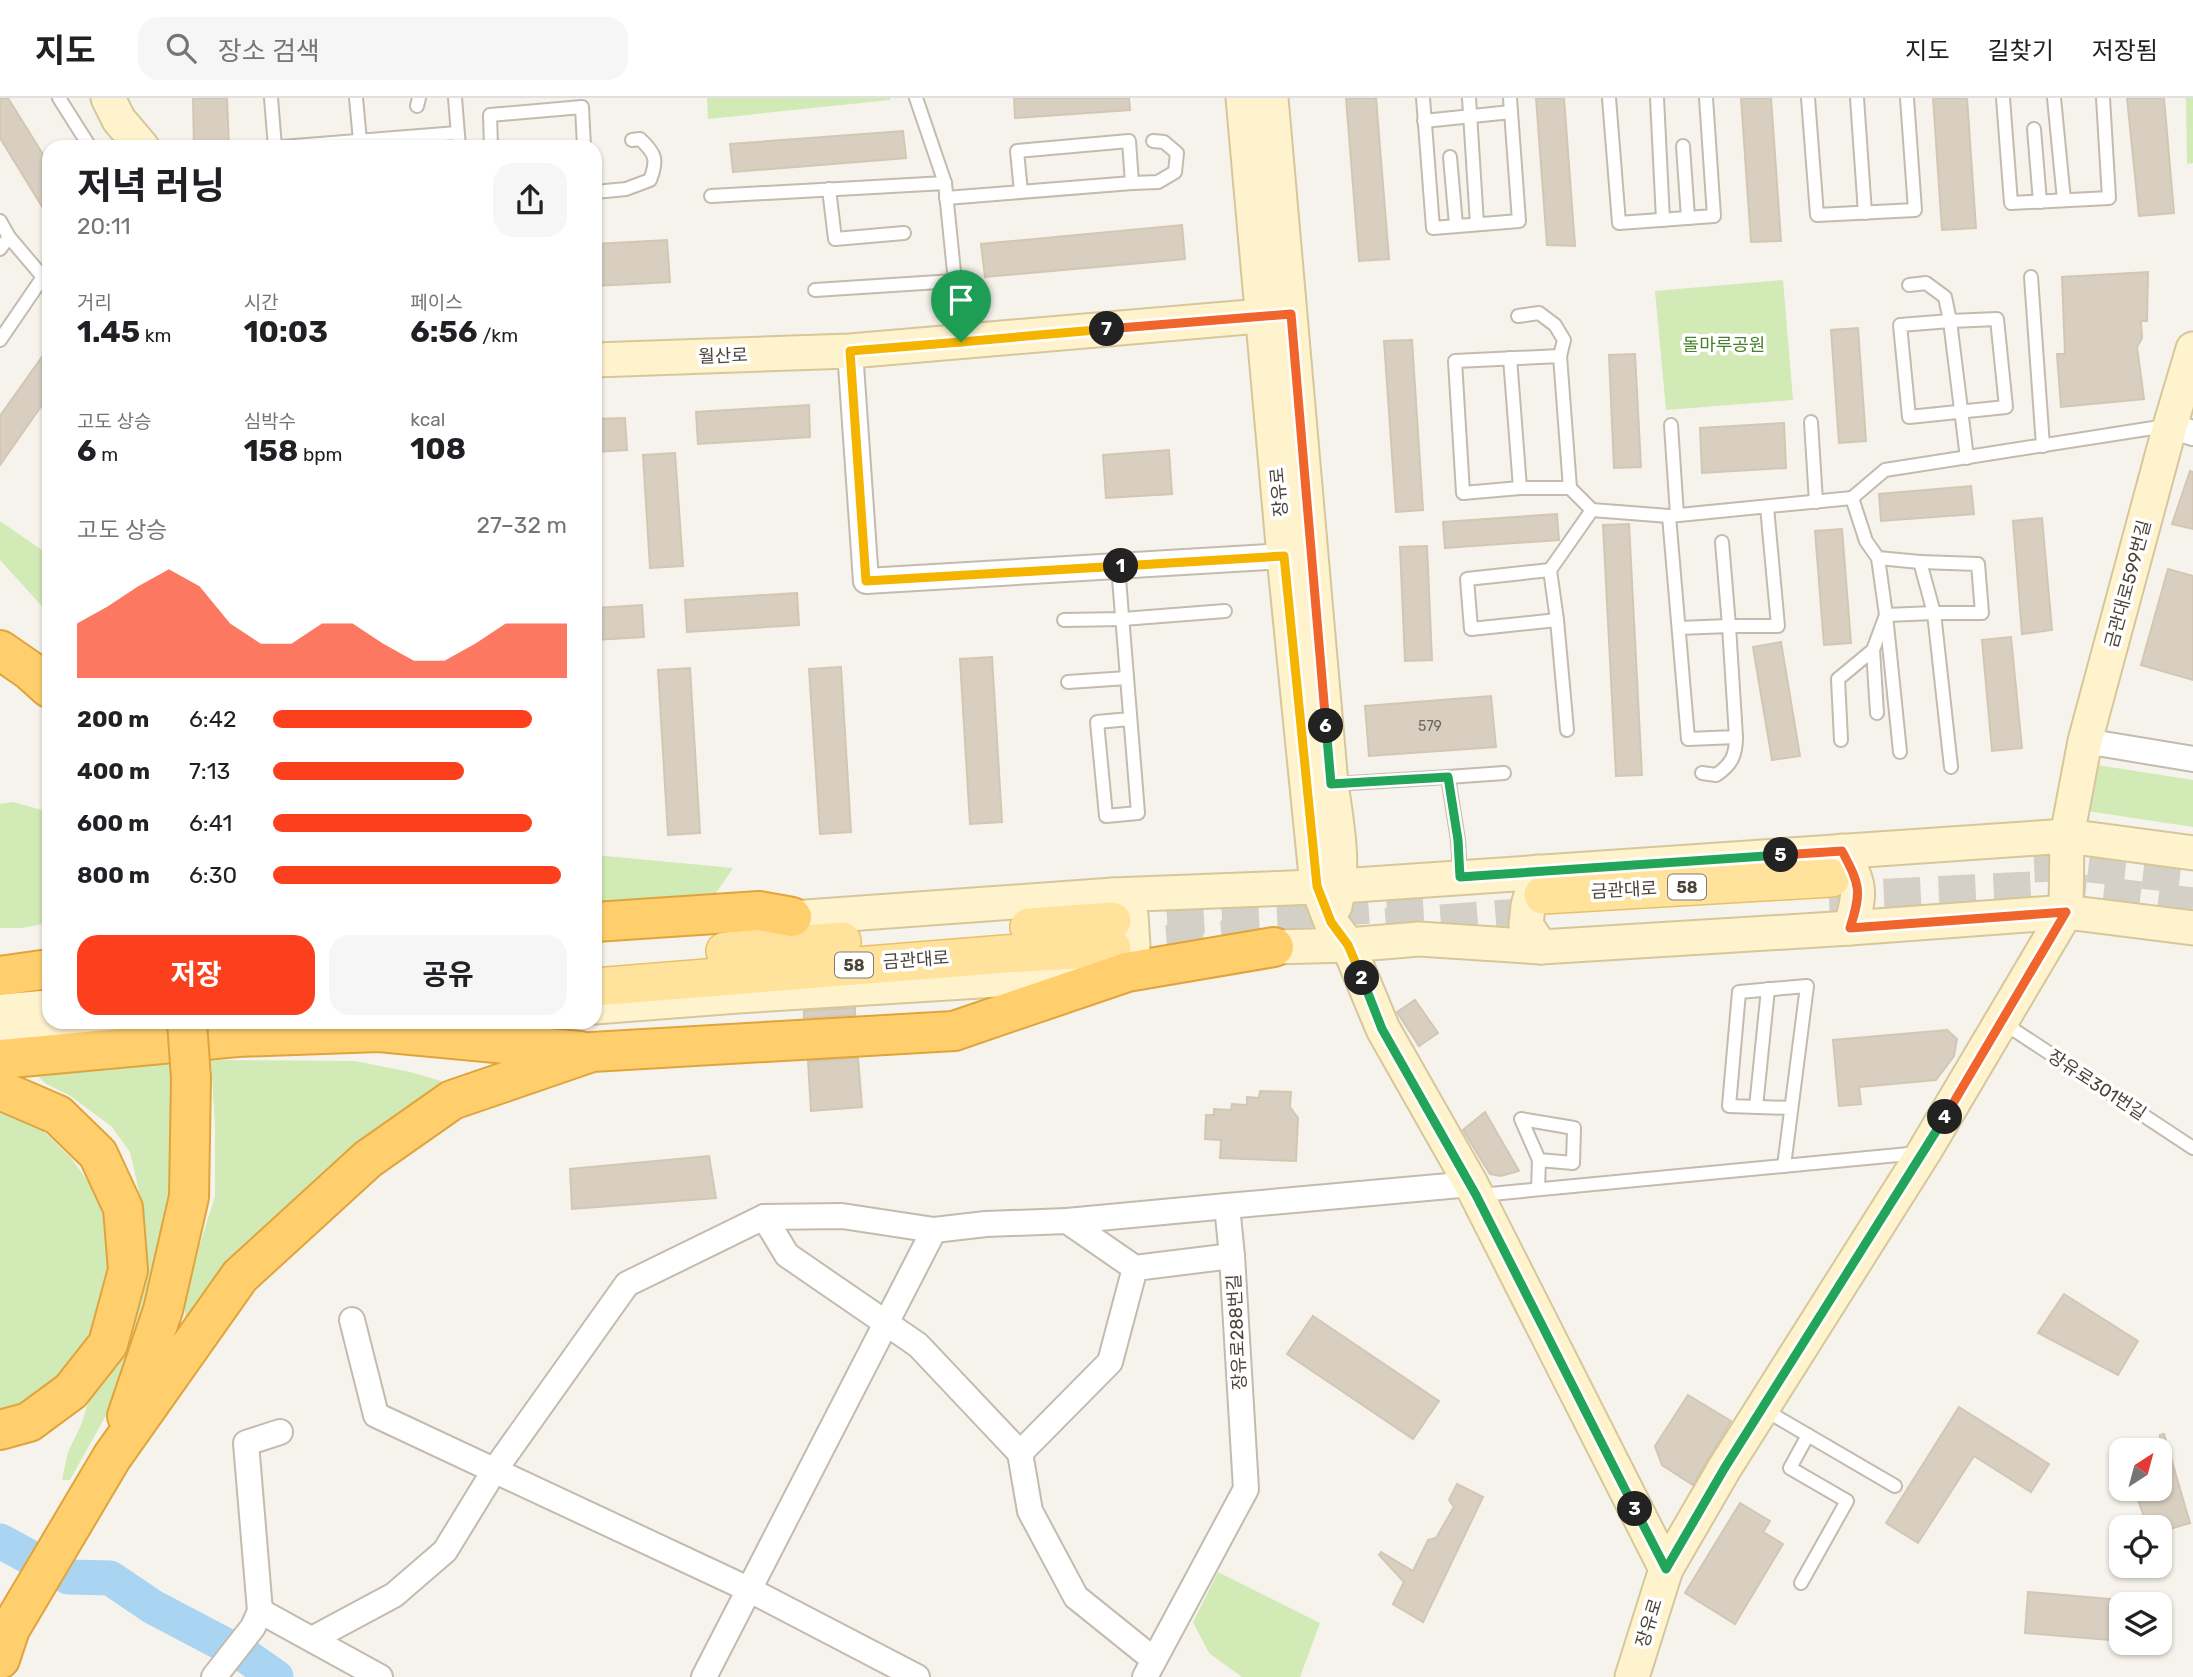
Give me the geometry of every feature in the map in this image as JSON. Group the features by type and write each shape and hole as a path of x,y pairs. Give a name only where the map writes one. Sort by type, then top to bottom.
{"highway":[{"path":"0,650 42,682"},
{"path":"602,922 759,911 792,917"},
{"path":"0,1059 237,1037 379,1032 592,1052 954,1031 1116,934 1274,947"},
{"path":"0,976 42,970"},
{"path":"112,1457 163,1310 189,1197 191,1078 188,1029"},
{"path":"5,1644 112,1457 240,1276 368,1159 452,1100 592,1052"},
{"path":"0,1090 58,1115 97,1154 123,1208 128,1270 108,1343 71,1391 29,1422 0,1430"}],"main road":[{"path":"108,98 120,120 136,140"},
{"name":"장유로","path":"1243,98 1277,315 1340,846 1328,886"},
{"name":"장유로","path":"1271,98 1284,556 1328,886"},
{"name":"월산로","path":"602,360 850,351 1277,315"},
{"name":"금관대로599번길","path":"2066,912 2067,836 2085,741 2181,430 2193,349"},
{"path":"1838,889 2067,836 2193,853"},
{"path":"602,1006 1116,934 1328,886 1460,877 1541,907"},
{"path":"1328,886 1340,933 1382,1029 1474,1190 1666,1569"},
{"path":"1274,947 1340,933 1419,939 1541,907 1838,889 2193,928"},
{"name":"금관대로","path":"1541,907 1838,889"},
{"name":"장유로","path":"1632,1677 1666,1569 1924,1152 2066,912"},
{"path":"602,938 792,917 1116,934"},
{"name":"금관대로","path":"602,961 785,945 1116,934"},
{"name":"금관대로","path":"602,986 978,956 1116,934"},
{"path":"0,1011 42,1008"},
{"path":"0,1035 69,1029"}],"street":[{"path":"850,351 866,581 1284,556"},
{"path":"2085,741 2193,759"},
{"path":"312,1639 394,1595 445,1551 495,1471 626,1284 764,1217 842,1216 934,1230 1227,1206 1474,1190"},
{"name":"장유로288번길","path":"1149,1668 1246,1489 1227,1206"},
{"path":"764,1217 787,1255 918,1345 1020,1453 1030,1511 1076,1597 1149,1668"},
{"path":"1067,1221 1135,1268 1232,1256"},
{"path":"704,1677 934,1230"},
{"path":"1020,1453 1110,1362 1135,1268"},
{"path":"352,1320 376,1415 748,1590 917,1677"},
{"path":"214,1677 256,1619 246,1443 280,1432"},
{"path":"256,1619 312,1639 380,1677"}],"lane":[{"path":"59,98 86,140"},
{"path":"271,98 274,140"},
{"path":"356,98 360,140"},
{"path":"455,98 458,140"},
{"path":"916,98 945,183 961,342"},
{"path":"1423,98 1433,228 1519,221 1510,98"},
{"path":"1469,98 1477,223"},
{"path":"1609,98 1619,223 1714,216 1706,98"},
{"path":"1657,98 1663,220"},
{"path":"1808,98 1817,215 1915,210 1907,98"},
{"path":"1857,98 1865,213"},
{"path":"2003,98 2011,203 2109,198 2103,98"},
{"path":"2054,98 2064,200"},
{"path":"491,140 490,115 582,107 584,140"},
{"path":"1424,121 1511,113"},
{"path":"2034,129 2040,202"},
{"path":"372,140 457,133"},
{"path":"602,191 626,189 650,180 656,166 652,151 640,139 632,140"},
{"path":"1021,192 1017,151 1129,141 1132,183"},
{"path":"946,198 1158,182 1175,172 1177,153 1164,142 1153,141"},
{"path":"1683,146 1688,218"},
{"path":"1450,157 1457,226"},
{"path":"711,196 945,183"},
{"path":"829,189 835,239 904,233"},
{"path":"0,221 9,237 42,276"},
{"path":"0,249 9,237"},
{"path":"2031,277 2043,446"},
{"path":"0,340 42,278"},
{"path":"815,290 954,281"},
{"path":"1909,285 1926,283 1945,297 1967,458"},
{"path":"1518,316 1539,313 1555,325 1564,340 1560,356 1570,488 1592,510 1673,515 1852,498 1885,470 2043,446 2181,430"},
{"path":"1997,319 2006,407 1909,417 1900,325 1950,321 1997,319"},
{"path":"1560,356 1455,361 1463,492 1570,488"},
{"path":"1510,358 1520,488"},
{"path":"1811,422 1816,502"},
{"path":"1671,425 1679,628 1688,739 1736,737"},
{"path":"1852,498 1866,541 1878,558 1900,752"},
{"path":"1679,628 1778,626 1767,507"},
{"path":"1567,730 1558,620 1549,570 1592,510"},
{"path":"1702,773 1716,775 1728,766 1736,753 1722,542"},
{"path":"1878,558 1978,564 1982,613 1886,615"},
{"path":"1920,562 1934,612 1951,767"},
{"path":"1118,566 1138,813 1106,816 1097,722 1130,719"},
{"path":"1549,570 1467,579 1471,629 1558,620"},
{"path":"1064,620 1123,619 1225,611"},
{"path":"1877,713 1873,650 1886,615"},
{"path":"1841,740 1838,679 1873,650"},
{"path":"1068,682 1127,678"},
{"path":"1331,784 1504,773"},
{"path":"1448,777 1458,840 1460,877"},
{"path":"1784,1166 1807,986 1739,992 1729,1106 1791,1108"},
{"path":"1756,1107 1768,989"},
{"name":"장유로301번길","path":"2001,1022 2193,1148"},
{"path":"1538,1189 1539,1160 1521,1119 1574,1128 1573,1163 1539,1160"},
{"path":"1474,1190 1538,1189 1924,1152"},
{"path":"1763,1409 1895,1486"},
{"path":"1801,1583 1847,1501 1790,1468 1808,1435"}],"green space":[{"path":"707,98 890,98 890,100 708,119"},
{"path":"2186,98 2193,98 2193,163 2187,164"},
{"name":"돌마루공원","path":"1783,280 1793,400 1666,410 1655,291"},
{"path":"0,521 42,550 42,606 0,560"},
{"path":"2097,765 2193,780 2193,827 2087,811 2091,777"},
{"path":"13,802 42,810 42,924 0,928 0,804"},
{"path":"602,856 733,868 712,899 602,907"},
{"path":"165,1059 171,1069 179,1138 175,1190 125,1381 70,1480 62,1480 68,1452 89,1400 118,1351 144,1248 142,1204 130,1152 111,1126 69,1095 46,1084 35,1073"},
{"path":"211,1060 355,1061 448,1083 187,1323 184,1308 215,1196"},
{"path":"0,1112 11,1112 35,1123 71,1158 93,1188 111,1235 111,1271 93,1342 42,1394 0,1413"},
{"path":"1218,1572 1320,1623 1300,1677 1242,1677 1209,1653 1193,1622"}],"building":[{"path":"0,98 8,98 42,153 42,207 0,138"},
{"path":"193,98 227,98 229,140 194,140"},
{"path":"1014,98 1129,98 1130,110 1015,118"},
{"path":"1346,98 1376,98 1389,259 1359,261"},
{"path":"1536,98 1564,98 1575,246 1547,245"},
{"path":"1741,98 1771,98 1781,241 1751,242"},
{"path":"1933,98 1967,98 1976,228 1942,230"},
{"path":"2127,98 2164,98 2174,213 2139,216"},
{"path":"903,131 906,158 733,172 730,144"},
{"path":"1182,225 1185,259 985,277 981,244"},
{"path":"667,240 670,282 602,286 602,244"},
{"path":"2148,272 2147,321 2141,321 2142,338 2137,347 2144,399 2061,407 2057,354 2065,354 2062,277"},
{"path":"1858,328 1866,441 1839,443 1831,330"},
{"path":"1412,340 1423,510 1396,512 1384,341"},
{"path":"1635,354 1641,467 1614,468 1609,355"},
{"path":"42,357 42,405 0,465 0,416"},
{"path":"809,405 810,437 698,444 696,412"},
{"path":"625,418 627,450 602,452 602,419"},
{"path":"1784,423 1786,468 1702,473 1700,428"},
{"path":"1169,450 1172,494 1106,498 1103,455"},
{"path":"675,453 683,566 650,568 643,455"},
{"path":"2190,471 2193,472 2193,529 2172,524"},
{"path":"1971,486 1974,514 1881,521 1879,494"},
{"path":"1557,514 1559,540 1445,548 1443,522"},
{"path":"2042,518 2052,630 2022,634 2013,521"},
{"path":"1629,524 1642,775 1616,776 1603,525"},
{"path":"1842,529 1851,643 1824,645 1815,531"},
{"path":"1427,546 1432,660 1405,661 1400,547"},
{"path":"2168,569 2193,576 2193,680 2141,665"},
{"path":"797,593 799,625 687,632 685,600"},
{"path":"642,605 644,637 602,640 602,608"},
{"path":"2011,637 2022,748 1992,751 1982,640"},
{"path":"1781,642 1800,756 1772,760 1753,647"},
{"path":"992,657 1002,822 970,824 960,659"},
{"path":"841,667 851,832 820,834 809,669"},
{"path":"690,668 700,833 668,835 658,670"},
{"path":"1491,696 1496,747 1369,756 1365,706"},
{"path":"1415,1000 1438,1033 1419,1046 1397,1012"},
{"path":"855,1008 855,1015 804,1018 804,1011"},
{"path":"1947,1030 1957,1039 1954,1056 1936,1080 1859,1087 1861,1104 1839,1106 1833,1040"},
{"path":"858,1058 862,1107 811,1111 808,1061"},
{"path":"1260,1091 1291,1092 1290,1107 1298,1118 1296,1161 1220,1158 1221,1140 1205,1139 1206,1115 1214,1115 1214,1109 1231,1110 1232,1104 1247,1105 1247,1097 1259,1098"},
{"path":"1485,1112 1519,1171 1501,1176 1490,1174 1463,1130"},
{"path":"709,1156 716,1198 572,1209 570,1169"},
{"path":"2064,1294 2138,1341 2118,1375 2038,1333"},
{"path":"1313,1316 1439,1401 1413,1439 1287,1354"},
{"path":"1688,1395 1731,1421 1693,1485 1662,1465 1655,1446"},
{"path":"1959,1407 2049,1464 2031,1492 1974,1456 1918,1543 1886,1523"},
{"path":"2172,1461 2190,1523 2172,1528 2172,1515 2143,1515 2139,1502 2172,1502"},
{"path":"1457,1484 1483,1497 1423,1622 1393,1604 1404,1582 1379,1555 1381,1552 1413,1571 1428,1540 1436,1538 1454,1507 1449,1500"},
{"path":"1740,1503 1770,1521 1763,1532 1783,1544 1735,1624 1685,1593"},
{"path":"2028,1592 2109,1599 2109,1640 2025,1633"}],"waterway":[{"path":"0,1541 35,1560"},
{"path":"68,1577 110,1578 153,1607 246,1656 276,1677"}],"tunnel":[{"path":"2034,864 2072,862 2193,876"},
{"path":"1829,900 2049,889 2193,906"},
{"path":"1112,921 1423,902"},
{"path":"1386,927 1545,915"},
{"path":"1112,948 1237,938"}],"route":[{"path":"1291,314 1331,784 1448,777 1458,840 1460,877 1842,851 1857,880 1858,903 1850,928 2066,912 1924,1152 1724,1469 1666,1569 1476,1195 1382,1029 1348,945 1331,922 1317,886 1284,556 866,581 850,351 961,342 1291,314"}]}
